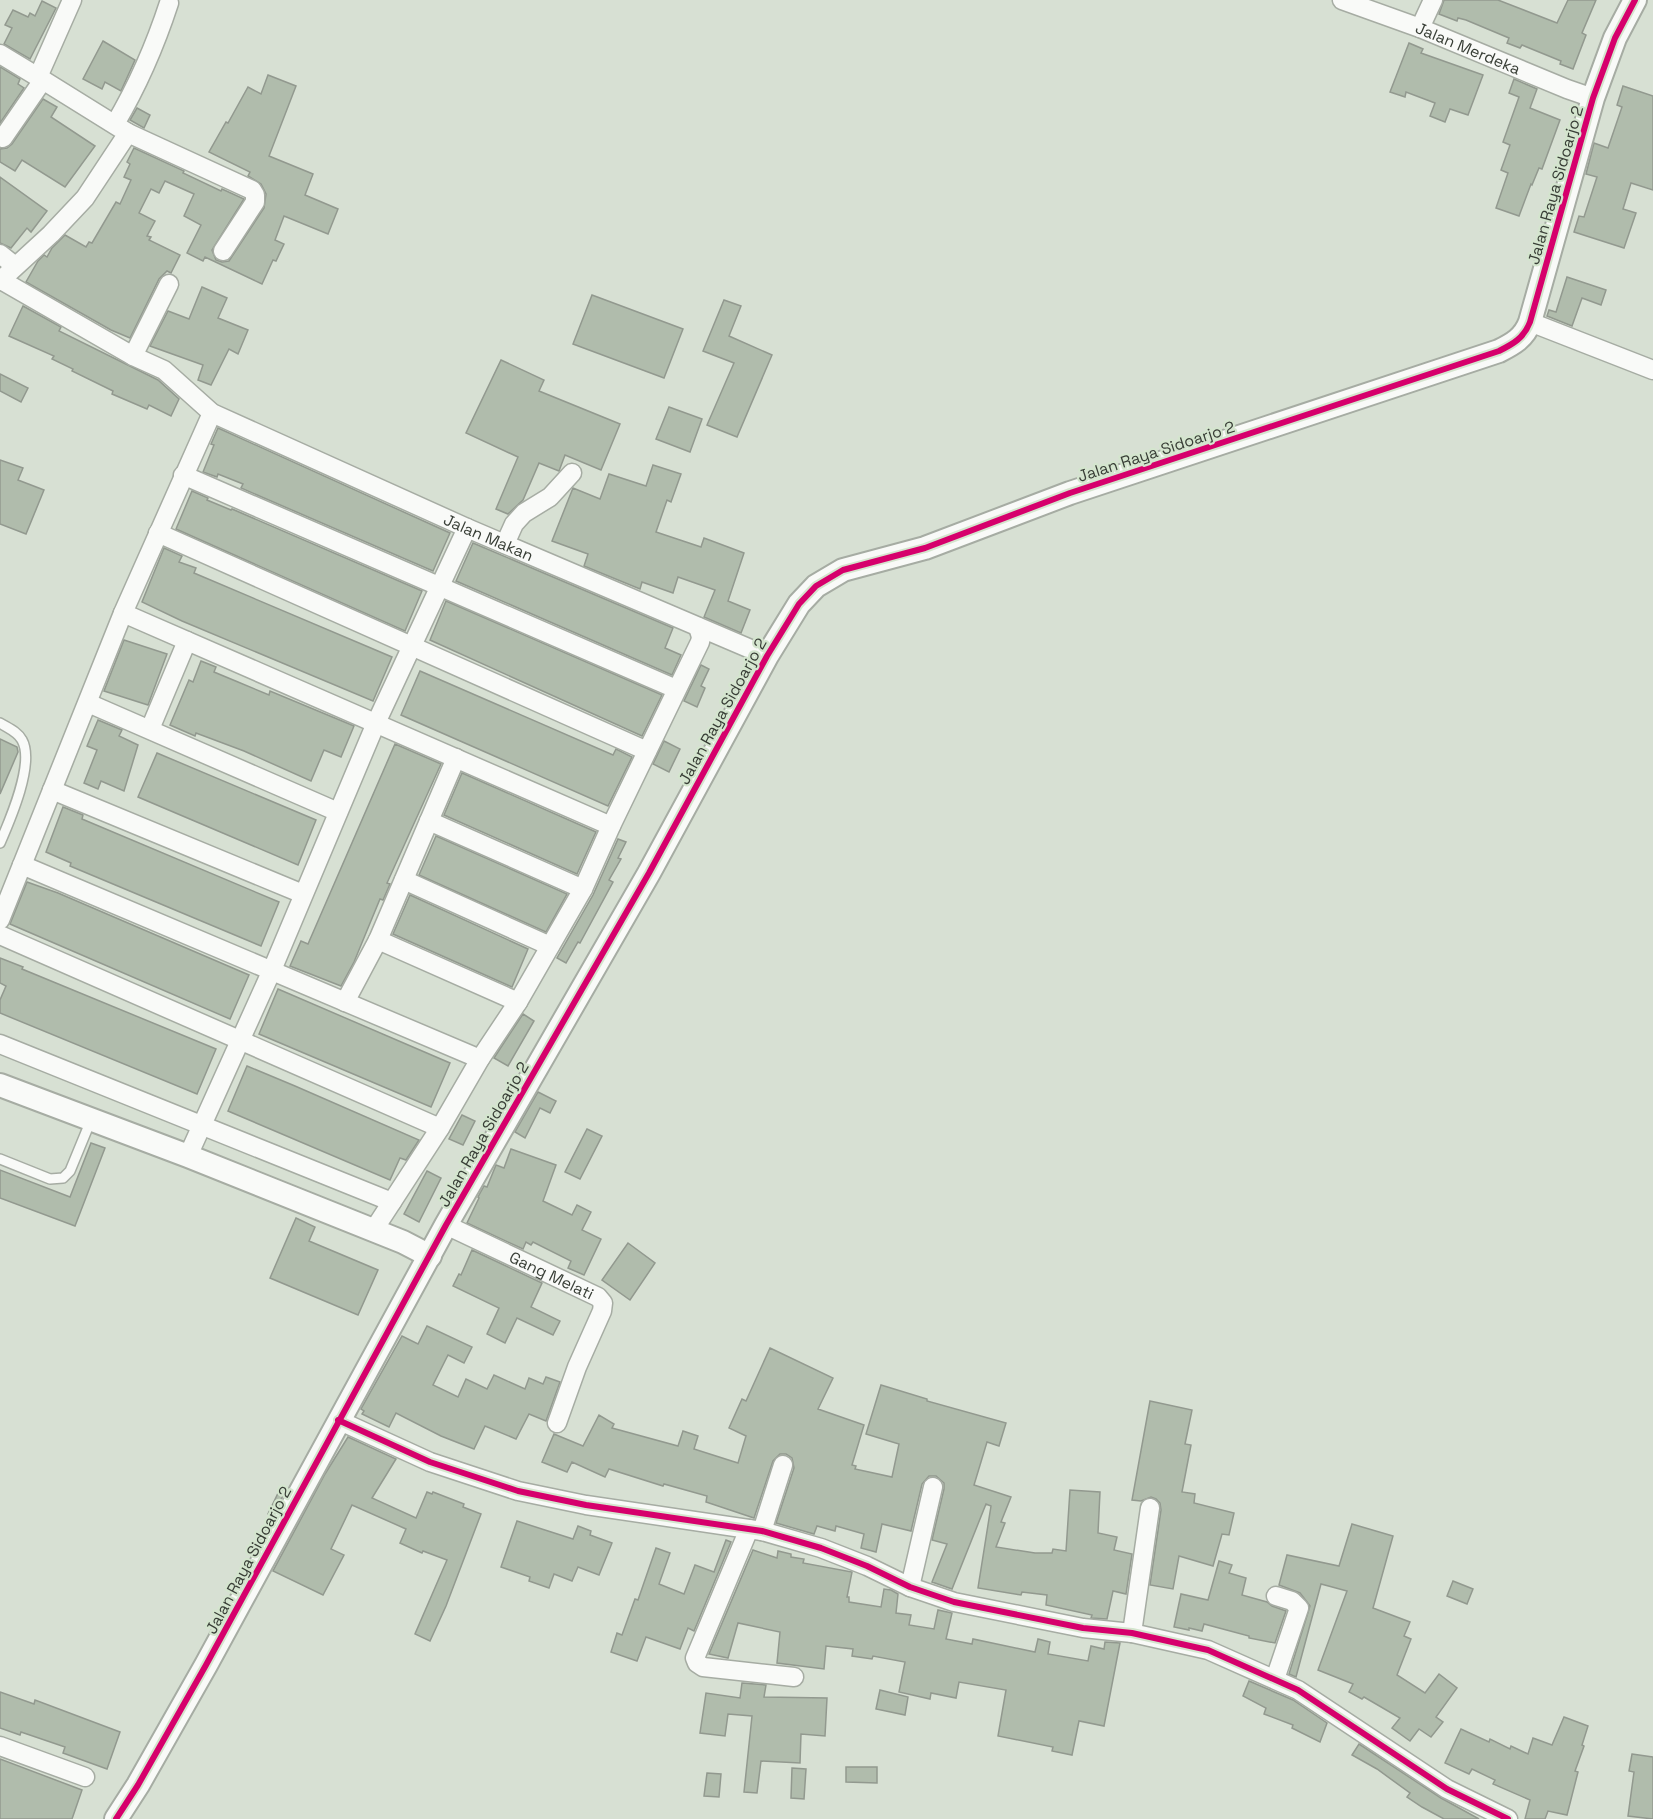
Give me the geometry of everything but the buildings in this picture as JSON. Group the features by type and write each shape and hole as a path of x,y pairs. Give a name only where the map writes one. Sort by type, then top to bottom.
{"street":[{"path":"3,138 41,79 72,0"},
{"name":"Jalan Merdeka","path":"1342,0 1420,28 1589,97"},
{"path":"1420,28 1433,0"},
{"name":"Jalan Raya Sidoarjo 2","path":"116,1819 138,1785 206,1665 339,1420 418,1250 446,1225 649,873 761,655 799,604 816,586 843,570 924,548 1070,493 1499,351 1522,337 1530,322 1589,97 1635,0"},
{"path":"1,280 51,234 85,198 122,128 134,92 155,46 169,3"},
{"path":"0,54 122,128 252,190 255,202 223,251"},
{"path":"0,254 15,266"},
{"name":"Jalan Makan","path":"1,280 170,375 212,413 468,528 738,643 761,655"},
{"path":"133,356 169,284"},
{"path":"1530,322 1653,370"},
{"path":"0,921 123,612 212,413"},
{"path":"505,544 514,524 524,513 550,496 572,473"},
{"path":"183,475 676,689"},
{"path":"188,1156 272,970 376,723 468,528"},
{"path":"158,533 647,751"},
{"path":"123,612 611,826"},
{"path":"373,1231 518,1002 583,889 700,642 698,627"},
{"path":"150,729 187,640"},
{"path":"88,703 339,812"},
{"path":"345,1002 378,940 456,758"},
{"path":"52,790 303,894"},
{"path":"429,821 583,889"},
{"path":"22,865 480,1059"},
{"path":"404,880 550,946"},
{"path":"0,935 440,1128"},
{"path":"378,940 518,1002"},
{"path":"0,1044 392,1202"},
{"path":"0,1085 188,1156 418,1250"},
{"name":"Gang Melati","path":"446,1225 598,1297 603,1304 557,1423"},
{"path":"339,1420 430,1462 518,1491 755,1530 821,1548 867,1566 910,1587 954,1602 1083,1628 1132,1633 1208,1650 1298,1690 1447,1789 1508,1819"},
{"path":"783,1465 695,1658 697,1663 703,1667 794,1677"},
{"path":"910,1587 933,1487"},
{"path":"1132,1633 1150,1508"},
{"path":"1275,1679 1299,1608 1292,1601 1276,1596"},
{"path":"0,1746 86,1777"}],"lane":[{"path":"0,723 21,737 25,747 25,761 17,801 4,824 0,843"},
{"path":"0,1159 50,1179 63,1178 70,1171 91,1120"}],"cycle path":[{"path":"116,1819 138,1785 206,1665 446,1225 649,873 767,656 799,604 816,586 843,570 925,548 1070,493 1499,351 1513,343 1525,332 1530,322 1593,98 1615,38 1635,0"},
{"path":"338,1420 430,1462 518,1491 586,1505 762,1531 821,1548 867,1566 910,1587 954,1602 1083,1628 1132,1633 1208,1650 1298,1690 1447,1789 1508,1819"}]}
